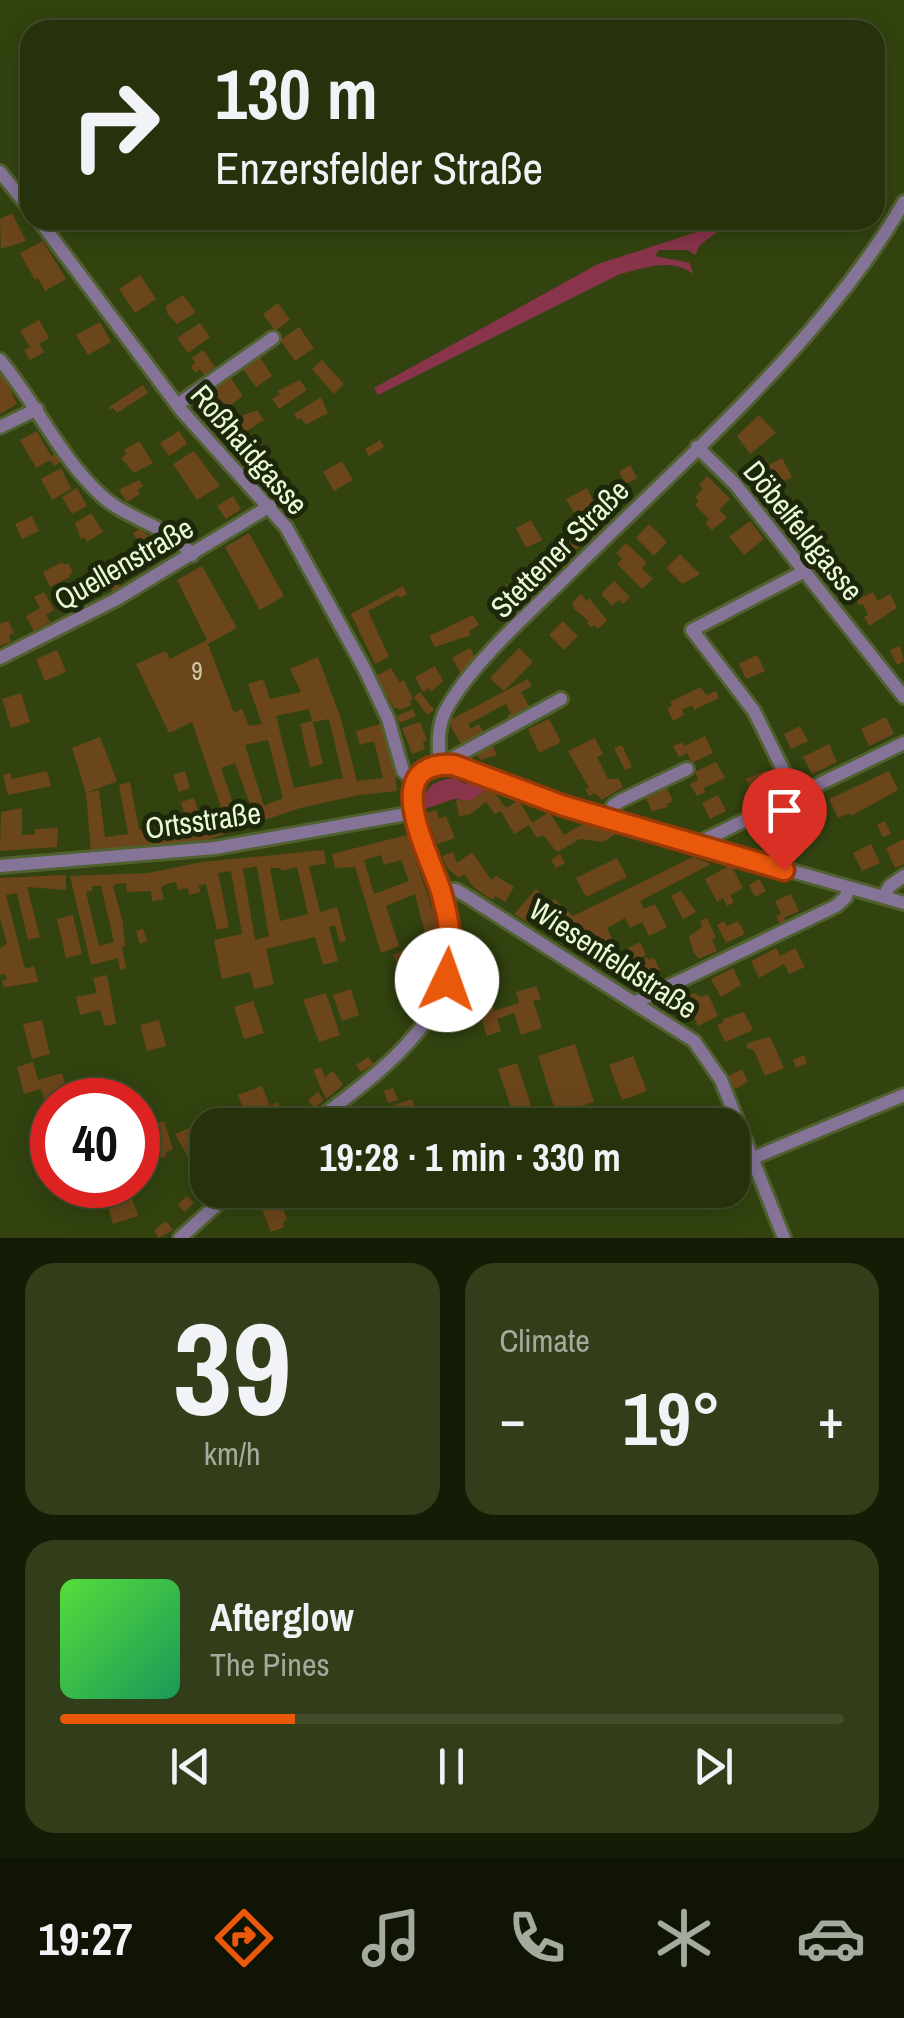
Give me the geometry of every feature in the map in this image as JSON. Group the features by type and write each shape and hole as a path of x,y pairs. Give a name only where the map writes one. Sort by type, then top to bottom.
{"street":[{"path":"0,172 20,197"},
{"name":"Stettener Straße","path":"440,765 440,724 452,699 510,633 755,389 840,297 904,202"},
{"name":"Roßhaidgasse","path":"46,230 177,404 290,533 360,658 388,719 404,772 416,783"},
{"path":"177,404 273,338"},
{"path":"0,360 69,458 98,492 182,543 192,554"},
{"path":"0,427 37,409"},
{"name":"Döbelfeldgasse","path":"697,447 736,484 904,697"},
{"name":"Quellenstraße","path":"0,658 115,600 270,506"},
{"path":"796,796 754,711 692,630 805,570"},
{"path":"331,1108 387,1064 419,1028 447,980 450,928 441,890 412,813 416,783 428,769 560,700"},
{"path":"696,844 904,743"},
{"path":"440,765 454,765 608,819 904,903"},
{"path":"608,819 611,809 620,801 687,769"},
{"name":"Ortsstraße","path":"0,866 216,848 412,813"},
{"path":"884,898 890,886 904,876"},
{"path":"636,1002 836,906 846,897 848,888"},
{"name":"Wiesenfeldstraße","path":"441,890 456,890 465,895 686,1033 721,1080 784,1238"},
{"path":"754,1158 904,1095"},
{"path":"180,1238 213,1208"}],"shaded area":[{"path":"720,230 700,245 695,255 688,250 659,250 655,256 690,263 693,274 667,265 620,274 378,395 374,388 598,264 700,231"},
{"path":"454,778 490,787 470,801 454,799 422,810 430,786"}],"building":[{"path":"12,213 26,241 1,249 0,219"},
{"path":"43,241 66,279 45,291 20,253"},
{"path":"140,275 156,299 135,313 119,289"},
{"path":"183,295 196,312 177,324 166,306"},
{"path":"278,303 290,320 275,331 263,314"},
{"path":"39,320 49,338 39,344 44,352 30,360 24,350 30,347 20,331"},
{"path":"100,322 111,342 88,355 76,335"},
{"path":"200,323 210,337 188,353 177,338"},
{"path":"299,327 314,348 295,361 280,340"},
{"path":"203,350 215,367 204,375 200,369 195,373 191,366 195,363 192,358"},
{"path":"260,357 272,376 256,387 243,369"},
{"path":"322,360 344,384 334,394 312,369"},
{"path":"0,367 17,404 0,414"},
{"path":"230,377 243,396 228,407 224,402 219,405 210,393"},
{"path":"300,380 307,390 279,409 272,399 280,394 277,391"},
{"path":"143,385 148,393 117,413 113,408 110,410 109,407"},
{"path":"321,397 328,413 306,425 301,418 297,420 294,414"},
{"path":"257,410 264,420 235,438 228,427 236,422 233,419"},
{"path":"759,415 776,433 750,454 737,436"},
{"path":"37,431 51,456 59,451 64,460 54,466 50,460 36,468 20,440"},
{"path":"179,431 187,444 169,456 160,443"},
{"path":"380,440 384,447 369,456 365,449"},
{"path":"139,441 153,463 134,473 121,458 127,454 124,450"},
{"path":"194,451 220,486 197,500 173,464"},
{"path":"766,458 769,465 782,458 792,477 763,493 746,469"},
{"path":"342,461 353,480 334,491 323,472"},
{"path":"630,465 637,478 626,484 619,472"},
{"path":"61,468 71,489 52,500 41,479"},
{"path":"707,476 730,499 719,510 727,518 712,530 705,523 709,519 695,505 699,501 695,497 703,489 699,485"},
{"path":"139,480 143,486 137,490 140,494 127,502 119,490"},
{"path":"77,488 87,506 72,514 62,497"},
{"path":"587,488 597,508 583,516 580,511 575,514 566,499"},
{"path":"233,496 241,509 226,519 217,506"},
{"path":"298,497 303,504 291,511 287,504"},
{"path":"91,513 103,532 87,542 84,537 81,539 75,523"},
{"path":"32,516 39,531 22,539 15,524"},
{"path":"531,520 542,540 526,548 516,528"},
{"path":"750,521 764,539 744,555 729,537"},
{"path":"649,524 667,542 654,556 636,538"},
{"path":"140,529 149,536 138,542 133,533"},
{"path":"821,532 830,550 812,559 803,541"},
{"path":"249,533 284,596 260,610 225,547"},
{"path":"154,538 165,556 140,572 132,559"},
{"path":"578,541 580,547 563,556 561,562 533,576 529,569"},
{"path":"626,543 647,563 642,568 653,579 642,589 617,564 622,559 616,553"},
{"path":"680,554 700,574 682,584 666,568"},
{"path":"63,562 73,572 50,587 43,572"},
{"path":"202,566 237,628 208,644 234,713 242,709 249,726 262,724 248,684 263,679 270,699 301,692 290,669 318,657 340,716 357,781 383,778 374,741 360,745 356,731 384,723 397,791 300,808 204,841 91,853 86,793 99,790 105,837 128,834 119,785 130,782 142,831 149,830 148,820 161,818 163,824 186,821 181,802 194,798 201,819 225,819 192,722 169,733 136,664 166,651 170,659 207,640 177,580","holes":["309,709 312,721 300,724 310,767 323,764 313,722 329,719 343,778 294,788 276,716","268,740 283,798 264,806 245,745","235,763 251,807 236,812 221,768"]},
{"path":"102,572 107,581 114,577 121,589 95,597 86,580"},
{"path":"614,581 630,597 623,604 619,600 612,606 601,594"},
{"path":"507,584 521,607 499,617 491,605 492,598 501,593 506,595 502,588"},
{"path":"403,586 407,594 368,611 389,657 375,664 351,614"},
{"path":"44,592 54,610 46,615 50,622 34,631 26,616 40,608 34,597"},
{"path":"873,592 878,601 890,594 897,608 869,626 863,604 856,600"},
{"path":"581,594 607,620 598,629 594,625 592,628 574,609 572,603"},
{"path":"473,615 479,625 469,631 471,635 435,647 429,636"},
{"path":"8,621 14,633 9,635 11,642 0,646 0,624"},
{"path":"563,621 578,636 564,650 549,635"},
{"path":"900,646 904,661 897,665 890,650"},
{"path":"470,648 475,657 461,673 452,658"},
{"path":"519,648 533,662 504,691 490,678"},
{"path":"57,650 66,672 45,681 36,659"},
{"path":"757,655 765,671 746,679 739,664"},
{"path":"435,666 443,681 431,692 429,688 423,692 415,677"},
{"path":"391,668 399,682 404,680 412,705 394,708 376,676"},
{"path":"528,679 532,686 521,692 531,710 510,721 506,704 468,724 471,729 479,724 484,733 462,746 448,721"},
{"path":"701,687 706,695 716,691 719,698 694,710 692,705 682,710 684,715 673,721 667,708 672,706 670,702"},
{"path":"420,692 434,710 427,715 414,697"},
{"path":"21,693 30,722 11,728 2,699"},
{"path":"413,709 416,716 400,723 397,716"},
{"path":"886,717 894,734 869,746 861,729"},
{"path":"549,719 561,742 539,753 528,729"},
{"path":"420,722 427,740 423,742 425,749 412,754 402,728"},
{"path":"800,726 808,741 791,749 784,734"},
{"path":"705,736 713,753 692,763 687,753 679,757 673,746 682,742 684,746"},
{"path":"100,737 117,781 86,793 72,748"},
{"path":"595,738 603,754 597,757 608,779 619,779 623,787 602,800 595,793 589,796 585,789 589,788 568,751"},
{"path":"491,742 497,755 480,760 475,750"},
{"path":"829,744 837,762 812,774 803,757"},
{"path":"622,745 632,767 625,770 614,748"},
{"path":"716,762 725,778 697,796 690,784 698,780 695,772"},
{"path":"766,770 776,791 757,801 746,779"},
{"path":"47,771 51,786 8,795 3,775 10,773 12,779"},
{"path":"185,771 190,788 179,792 173,775"},
{"path":"889,771 898,790 851,816 850,813 838,818 829,799"},
{"path":"665,784 673,801 668,807 652,811 644,794"},
{"path":"490,787 506,808 519,800 532,823 549,812 564,835 583,824 616,834 603,842 580,839 557,852 543,835 537,838 529,825 514,834 501,811 495,814 486,802 469,815 459,816 456,800 470,801"},
{"path":"718,795 726,811 710,819 702,803"},
{"path":"816,806 825,826 780,847 771,827"},
{"path":"22,808 22,835 35,834 35,829 58,828 57,847 0,851 1,812"},
{"path":"436,810 439,819 446,816 455,838 437,844 426,813"},
{"path":"885,821 891,834 883,837 877,825"},
{"path":"407,835 439,929 425,933 415,894 386,906 399,946 381,953 355,867 335,868 332,854","holes":["381,855 384,865 401,860 409,881 374,894 364,860"]},
{"path":"904,839 904,864 895,868 886,848"},
{"path":"871,844 880,863 862,871 853,853"},
{"path":"324,850 326,864 309,866 320,912 337,907 346,940 340,943 335,925 329,927 338,961 323,965 315,937 266,949 274,984 254,989 250,972 222,979 214,940 242,934 231,871 218,873 229,927 217,930 206,884 199,885 200,892 189,895 188,888 178,890 176,882 169,883 161,887 164,899 152,901 151,891 127,892 126,883 113,886 123,923 126,968 120,970 118,958 91,965 70,876 148,873 202,862","holes":["257,866 269,936 255,940 243,869","297,867 308,914 280,921 270,868 281,871","92,886 101,886 114,942 99,946 86,892 92,891"]},
{"path":"453,852 457,863 472,852 491,880 496,876 514,887 505,902 495,896 492,900 473,887 464,874 459,878 447,868 442,856"},
{"path":"560,854 565,863 556,868 551,860"},
{"path":"693,857 711,864 640,901 644,909 655,904 667,927 649,936 642,922 630,928 625,918 607,928 618,951 597,963 585,939 565,921 558,925 572,937 565,942 535,920 530,924 514,914 536,889 550,903 554,899 573,916"},
{"path":"617,858 627,877 586,897 576,878"},
{"path":"731,865 743,888 730,895 734,902 727,906 723,898 717,902 705,879"},
{"path":"66,875 66,890 27,887 40,937 28,940 17,893 6,895 25,969 34,966 38,982 4,987 2,980 7,980 5,974 0,975 0,948 7,944 0,918 0,878"},
{"path":"759,879 766,891 755,897 749,885"},
{"path":"681,891 696,912 683,919 671,896"},
{"path":"791,894 799,911 780,924 776,916 781,914 775,901"},
{"path":"73,915 82,954 66,958 57,919"},
{"path":"707,918 717,951 699,959 689,937 702,927 700,921"},
{"path":"724,921 727,926 738,921 745,934 726,943 717,925"},
{"path":"143,929 147,941 140,944 136,931"},
{"path":"640,942 646,955 630,963 624,950"},
{"path":"417,944 431,976 407,986 393,955"},
{"path":"776,948 780,956 795,948 805,967 789,974 784,964 759,978 751,961"},
{"path":"654,958 660,970 640,983 631,965"},
{"path":"733,968 741,985 721,997 711,979"},
{"path":"107,975 116,1024 105,1026 100,1010 80,1015 76,997 97,993 93,978"},
{"path":"536,986 541,999 533,1001 542,1028 521,1035 514,1013 497,1019 501,1031 487,1036 474,995 488,991 494,1011 519,1003 516,992"},
{"path":"351,989 359,1015 342,1021 333,995"},
{"path":"326,993 340,1035 319,1042 303,1000"},
{"path":"694,993 702,997 708,994 718,1016 698,1026 684,997"},
{"path":"253,1001 264,1033 244,1039 234,1007"},
{"path":"744,1012 753,1030 725,1042 717,1025"},
{"path":"42,1020 50,1054 32,1059 23,1024"},
{"path":"159,1020 166,1046 147,1051 140,1025"},
{"path":"770,1037 784,1068 765,1076 747,1043"},
{"path":"575,1044 594,1102 575,1108 554,1108 538,1056"},
{"path":"804,1055 807,1063 796,1068 793,1060"},
{"path":"633,1056 647,1091 622,1100 609,1065"},
{"path":"368,1057 374,1064 361,1072 356,1065"},
{"path":"33,1062 37,1078 30,1078 30,1092 24,1094 17,1067"},
{"path":"517,1063 532,1108 511,1108 498,1069"},
{"path":"321,1067 325,1077 333,1071 343,1085 326,1099 313,1070"},
{"path":"742,1069 748,1082 735,1089 729,1076"},
{"path":"262,1086 270,1106 278,1102 280,1108 243,1108 238,1095"},
{"path":"393,1088 398,1100 388,1103 384,1091"},
{"path":"318,1092 324,1100 314,1108 308,1100"},
{"path":"412,1099 415,1108 395,1108 394,1105"},
{"path":"164,1121 173,1149 160,1158 160,1122"},
{"path":"190,1128 190,1159 189,1159 175,1134"},
{"path":"187,1196 190,1199 190,1207 184,1212 178,1204"},
{"path":"109,1208 135,1208 138,1216 113,1224"},
{"path":"262,1208 283,1208 287,1220 284,1227 271,1232"},
{"path":"166,1221 173,1230 159,1238 154,1230"}],"route":[{"path":"447,980 450,928 441,890 411,808 416,783 436,766 454,765 564,806 784,870"}]}
